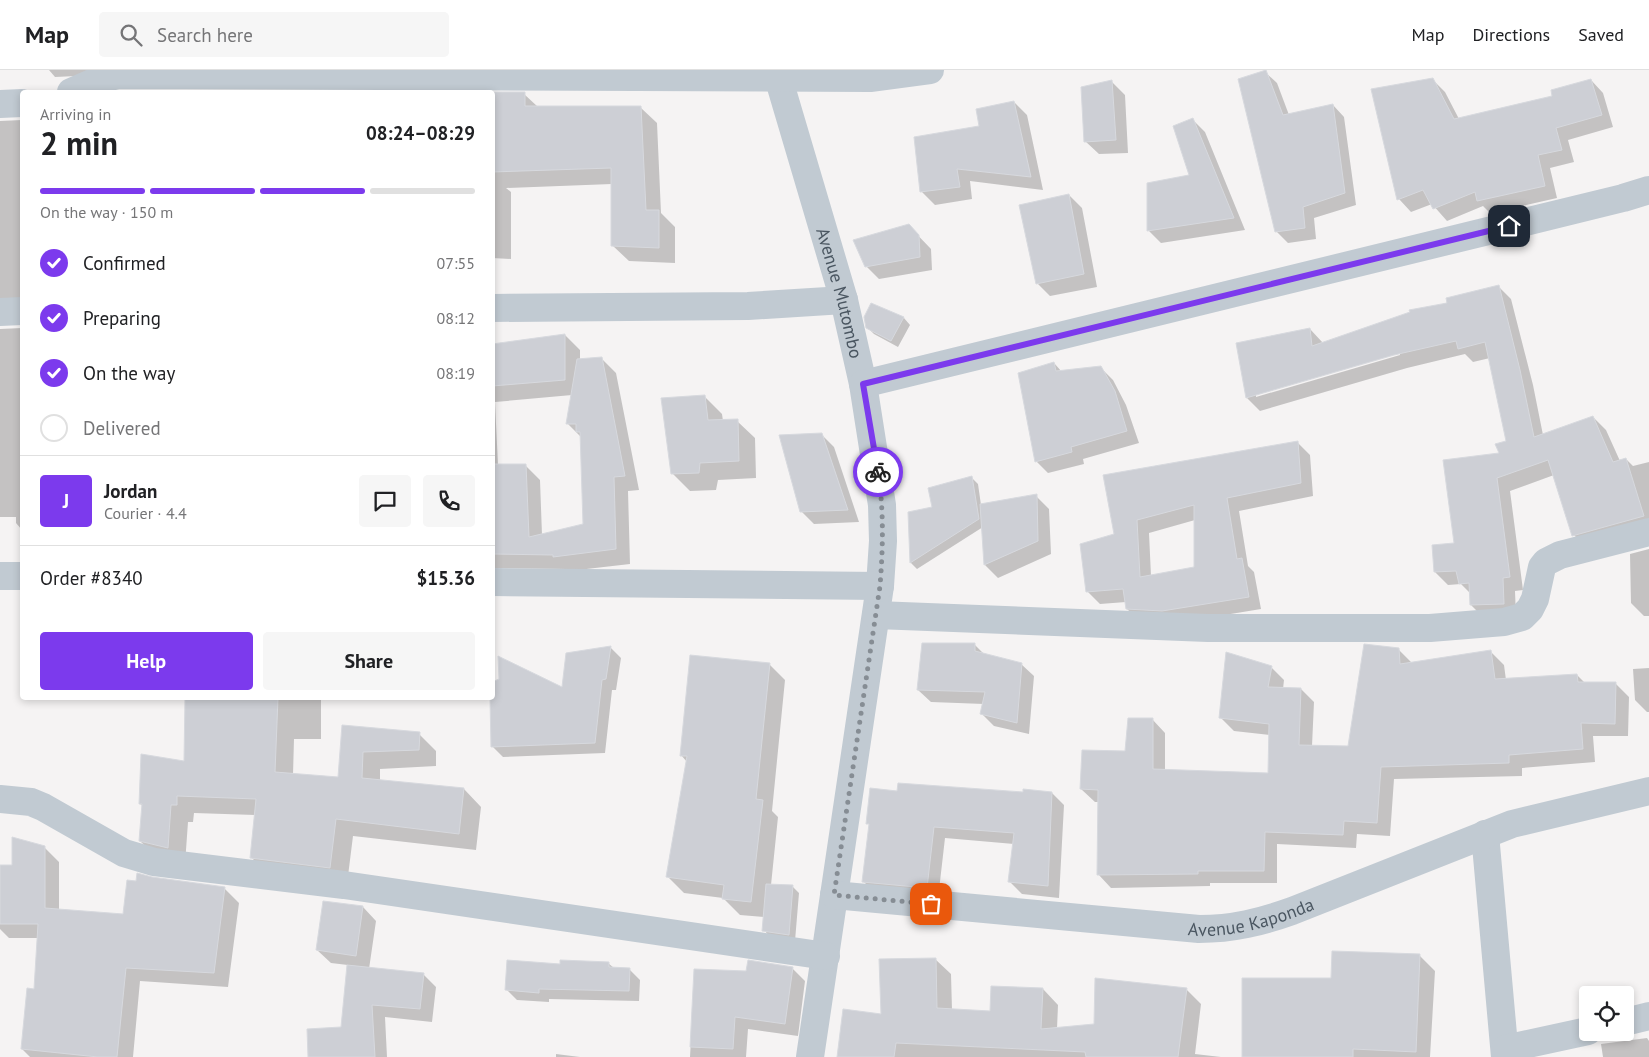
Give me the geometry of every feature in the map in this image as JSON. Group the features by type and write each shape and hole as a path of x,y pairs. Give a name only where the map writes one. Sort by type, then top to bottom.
{"street":[{"path":"76,90 101,79 118,75 776,74 870,78 930,70"},
{"name":"Avenue Mutombo","path":"776,74 844,300 863,384 882,505 883,541 880,586 810,1057"},
{"path":"0,104 20,103"},
{"path":"863,384 1623,198 1649,190"},
{"path":"495,308 738,306 844,300"},
{"path":"0,312 20,311"},
{"path":"876,615 1208,628 1438,628 1504,622 1522,616 1530,609 1535,599 1542,567 1546,562 1560,555 1649,532"},
{"path":"0,576 20,576"},
{"path":"495,582 880,586"},
{"name":"Avenue Kaponda","path":"834,895 1163,926 1220,929 1242,926 1283,914 1512,824 1649,791"},
{"path":"0,799 16,800 43,807 124,853 154,862 344,885 826,956"},
{"path":"1485,834 1505,1053 1579,1032"},
{"path":"1634,1020 1649,1016"}],"building":[{"path":"1266,70 1283,115 1333,104 1345,193 1303,207 1305,228 1275,232 1238,79"},
{"path":"1433,78 1454,119 1552,96 1551,90 1591,79 1602,115 1556,128 1562,150 1538,155 1545,186 1477,201 1475,192 1433,209 1423,190 1397,200 1371,89"},
{"path":"1112,80 1116,140 1084,142 1081,87"},
{"path":"495,92 525,92 525,106 641,106 646,210 659,210 659,248 611,246 611,168 495,172"},
{"path":"1014,101 1031,177 957,169 960,187 920,192 914,137 979,126 976,109"},
{"path":"1193,118 1234,218 1147,231 1147,183 1189,175 1173,126"},
{"path":"1069,194 1084,274 1036,284 1019,205"},
{"path":"909,224 919,235 920,257 865,267 853,240"},
{"path":"1499,285 1534,437 1593,416 1613,462 1626,458 1644,516 1572,536 1548,460 1497,478 1510,577 1503,578 1504,604 1470,605 1469,583 1459,584 1456,571 1434,572 1432,545 1454,543 1443,460 1499,453 1495,444 1506,441 1485,342 1458,349 1456,341 1394,355 1246,398 1236,343 1310,328 1312,346 1410,312 1409,310 1447,303 1446,298"},
{"path":"871,303 904,317 891,341 866,328 864,317"},
{"path":"565,334 565,380 495,386 495,344"},
{"path":"602,357 625,476 614,477 616,549 553,557 553,555 495,554 495,464 526,464 529,537 583,524 580,432 576,432 576,424 566,424 577,359"},
{"path":"1054,362 1056,371 1101,366 1115,391 1127,431 1071,447 1072,452 1035,462 1018,373"},
{"path":"705,395 708,420 738,419 739,461 700,463 699,473 671,474 661,398"},
{"path":"822,433 848,510 800,512 779,435"},
{"path":"1298,441 1301,483 1227,498 1237,559 1242,558 1249,597 1162,611 1126,609 1123,589 1086,592 1080,544 1114,534 1103,475","holes":["1194,505 1194,567 1140,577 1137,520"]},
{"path":"972,476 979,519 910,563 908,512 932,507 928,488"},
{"path":"1037,494 1038,541 984,565 980,504"},
{"path":"922,643 975,643 975,651 1022,663 1017,723 980,714 985,692 917,690"},
{"path":"1364,644 1399,648 1400,664 1491,650 1495,679 1577,674 1578,682 1616,682 1615,724 1581,723 1583,749 1509,755 1509,763 1381,767 1377,823 1344,821 1343,835 1265,832 1264,871 1198,871 1198,874 1097,875 1098,790 1080,789 1082,750 1125,751 1128,718 1153,718 1153,769 1268,773 1269,724 1219,718 1226,652 1272,666 1268,687 1301,688 1299,745 1348,746"},
{"path":"611,646 606,679 602,680 595,743 491,747 490,700 495,700 495,681 499,679 498,656 562,687 566,653"},
{"path":"690,655 770,663 756,799 763,800 751,902 722,899 724,885 666,877 687,756 680,756"},
{"path":"185,700 278,700 275,772 338,777 342,725 420,732 419,750 363,752 362,778 464,788 459,834 336,819 330,868 250,858 256,799 177,796 177,805 171,805 168,848 139,841 142,804 139,804 141,754 184,761"},
{"path":"898,783 1023,792 1023,789 1052,792 1048,886 1008,882 1014,833 934,827 927,888 862,882 869,824 866,824 870,788 897,791"},
{"path":"12,837 45,846 45,908 123,914 127,880 136,881 137,873 152,877 225,887 214,973 126,968 117,1057 98,1057 21,1049 27,988 34,989 38,924 0,924 0,865 12,865"},
{"path":"766,884 793,885 789,935 762,931"},
{"path":"323,901 363,906 356,956 316,950"},
{"path":"1332,951 1420,954 1416,1052 1353,1049 1353,1057 1242,1057 1242,978 1331,978"},
{"path":"936,958 937,1008 990,1011 991,986 1043,988 1041,1029 1094,1024 1095,978 1187,988 1178,1057 1086,1057 1085,1052 896,1043 894,1057 837,1057 843,1009 881,1014 879,959"},
{"path":"507,960 560,964 560,960 609,962 609,967 630,968 629,991 539,989 539,993 505,990"},
{"path":"748,960 793,967 785,1024 735,1017 733,1049 690,1047 694,969 746,971"},
{"path":"347,965 424,973 420,1009 372,1005 375,1057 308,1057 307,1029 341,1027"}],"way so far":[{"path":"878,472 882,505 883,541 880,586 834,895 931,904"}],"route":[{"path":"878,472 863,384 1509,226"}]}
